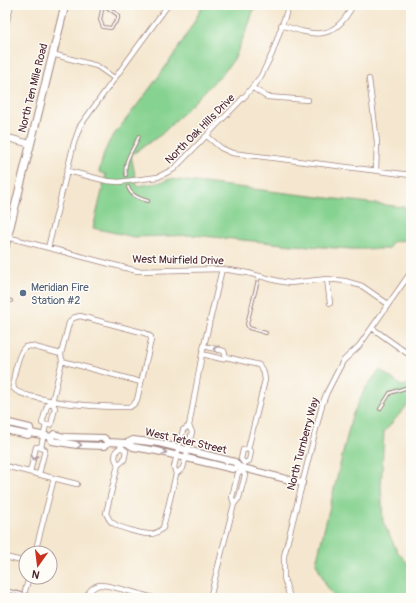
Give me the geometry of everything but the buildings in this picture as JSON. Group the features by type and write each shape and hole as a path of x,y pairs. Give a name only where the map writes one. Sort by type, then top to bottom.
{"main road":[{"name":"North Ten Mile Road","path":"5,246 64,5"}],"street":[{"path":"5,28 11,5"},
{"path":"48,248 80,126 166,5"},
{"name":"North Oak Hills Drive","path":"68,171 113,182 158,177 169,173 178,166 252,88 267,65 289,5"},
{"path":"282,25 305,33 324,33 340,24 348,15 353,5"},
{"path":"52,54 98,66 114,78"},
{"path":"369,79 377,142 376,170"},
{"path":"252,88 268,97 308,100"},
{"path":"207,136 221,148 232,153 411,175"},
{"path":"5,137 30,144"},
{"name":"West Muirfield Drive","path":"7,237 137,271 222,269 290,283 327,279 345,281 367,289 388,304"},
{"path":"118,465 115,458 116,451 123,444 126,451 124,460 118,465 106,513 108,519 118,526 146,534 159,532 163,528 176,474 174,467 183,430 188,426 202,354 222,269"},
{"name":"North Turnberry Way","path":"290,598 284,578 284,556 322,405 329,387 343,361 359,346 411,272"},
{"path":"327,279 330,303"},
{"path":"406,279 411,282"},
{"path":"46,426 42,423 47,406 52,402 62,362 61,354 69,322 73,318 80,316 145,333 151,337 151,343 137,400 130,407 88,406 52,402 20,393 14,389 13,383 20,352 25,347 31,346 61,354"},
{"path":"372,328 411,356"},
{"path":"204,346 224,351 226,357"},
{"path":"202,354 222,359 226,357 259,365 262,369 265,380 248,448 251,452 249,461 238,473 232,497 234,504"},
{"path":"62,362 141,382"},
{"path":"46,426 51,425 55,408 52,402"},
{"name":"West Teter Street","path":"5,422 30,428 31,433"},
{"path":"41,446 46,426"},
{"path":"176,474 183,468 192,432 188,426"},
{"name":"West Teter Street","path":"5,430 28,435 31,433 51,437 54,434 64,437 104,438 108,442 177,455 233,469 242,467"},
{"name":"West Teter Street","path":"123,444 133,440 159,443 235,462 242,467 302,483"},
{"path":"30,472 36,447 41,446"},
{"path":"39,474 45,450 41,446"},
{"path":"210,598 234,504 239,498 245,475 241,459 243,450 248,448"},
{"path":"5,466 76,484"},
{"path":"37,545 54,478"},
{"path":"5,556 18,560"},
{"path":"25,591 27,585"},
{"path":"86,598 89,591 93,587 104,585 154,598"}],"lane":[{"path":"104,5 118,15 118,19 111,28 102,27 100,24 104,5"},
{"path":"126,174 126,161 139,136"},
{"path":"128,187 129,191 133,195 148,201"},
{"path":"259,276 247,324 249,328 266,333"},
{"path":"5,299 11,301"},
{"path":"380,409 390,393 411,386"},
{"path":"5,590 38,598"}],"green space":[{"path":"203,5 255,5 249,24 234,59 224,72 162,134 131,155 137,186 158,183 170,179 411,208 411,239 392,242 388,249 352,249 193,235 134,237 93,228 106,175 99,172 104,153 110,140 172,58"},
{"path":"380,370 402,386 411,383 411,401 384,432 381,487 383,522 397,551 411,567 411,598 335,598 326,585 316,563 352,416 366,387"}],"place":[{"name":"Meridian Fire Station #2","path":"23,293"}]}
